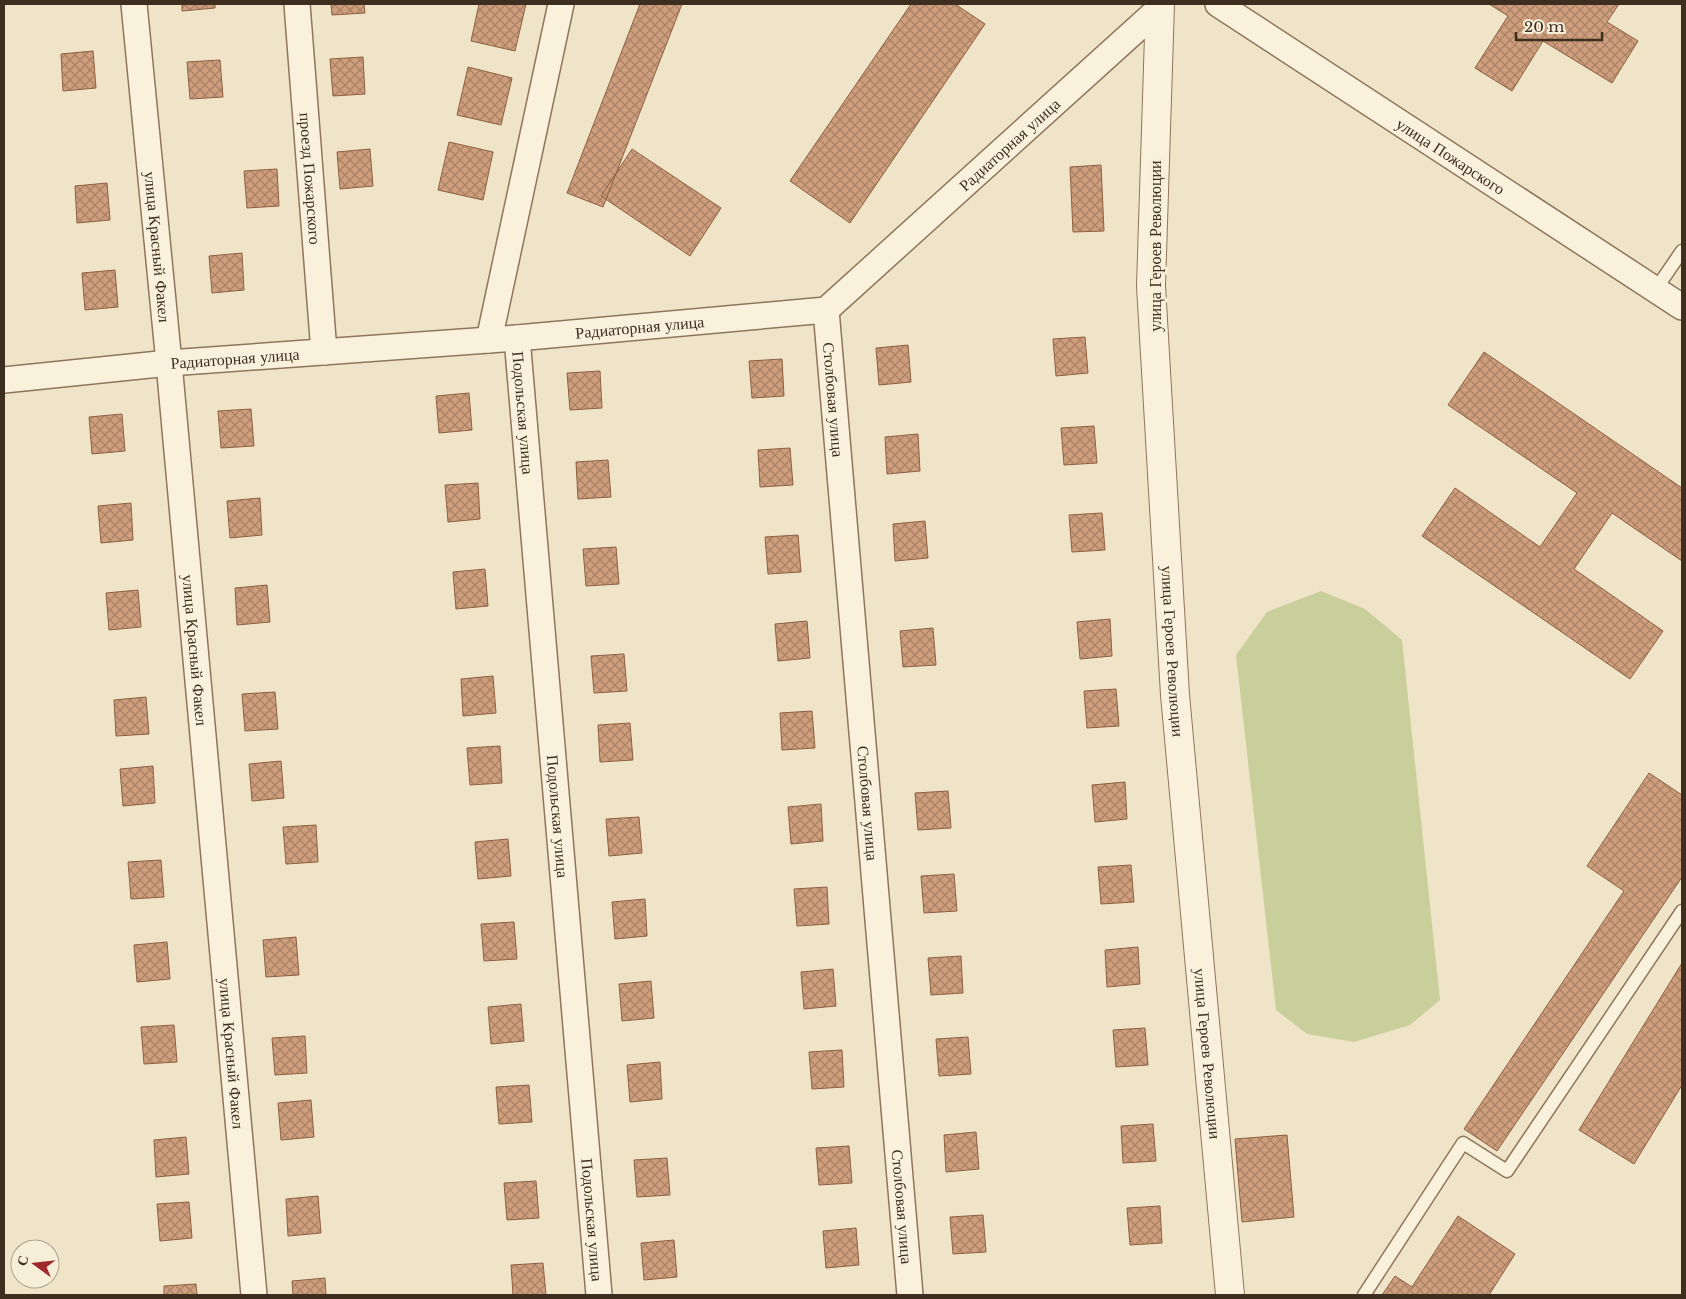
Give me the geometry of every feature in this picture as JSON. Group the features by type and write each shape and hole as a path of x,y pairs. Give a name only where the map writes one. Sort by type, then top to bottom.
{"street":[{"name":"улица Красный Факел","path":"134,4 169,363 254,1295"},
{"name":"проезд Пожарского","path":"297,4 324,352"},
{"path":"489,340 561,4"},
{"name":"улица Пожарского","path":"1218,4 1682,307"},
{"name":"Радиаторная улица","path":"4,380 169,363 517,338 826,310 1160,6"},
{"name":"улица Героев Революции","path":"1160,6 1151,286 1175,695 1230,1295"},
{"name":"Столбовая улица","path":"826,310 910,1295"},
{"name":"Подольская улица","path":"517,338 599,1295"}],"lane":[{"path":"1656,289 1682,251"},
{"path":"1364,1295 1463,1143 1507,1171 1682,911"}],"green space":[{"path":"1321,591 1365,609 1402,640 1440,1000 1410,1025 1354,1042 1307,1034 1276,1010 1236,655 1267,612"}],"building":[{"path":"182,4 215,4 215,8 182,11"},
{"path":"331,4 364,4 365,13 332,15"},
{"path":"479,4 526,4 515,51 471,41"},
{"path":"640,4 682,4 603,207 567,193"},
{"path":"911,4 955,4 985,24 850,223 790,181"},
{"path":"1489,4 1619,4 1607,22 1638,41 1612,83 1543,41 1512,91 1475,68 1508,16"},
{"path":"93,51 96,88 63,91 61,54"},
{"path":"363,57 365,94 333,96 330,59"},
{"path":"220,60 223,97 190,99 187,62"},
{"path":"468,67 512,78 501,125 457,115"},
{"path":"449,142 493,152 483,200 438,190"},
{"path":"370,149 373,186 340,189 337,152"},
{"path":"632,149 721,208 690,256 601,196"},
{"path":"1101,165 1104,231 1073,232 1070,167"},
{"path":"277,169 279,206 247,208 244,171"},
{"path":"107,183 110,220 77,223 75,186"},
{"path":"242,253 244,290 212,293 209,256"},
{"path":"115,270 118,307 85,310 82,273"},
{"path":"1085,337 1088,373 1056,376 1053,339"},
{"path":"908,345 911,382 879,385 876,348"},
{"path":"1484,352 1682,488 1682,561 1612,513 1574,569 1663,631 1630,679 1422,536 1455,488 1540,547 1577,493 1448,405"},
{"path":"782,359 784,396 752,398 749,361"},
{"path":"600,371 602,408 570,410 567,373"},
{"path":"469,393 472,430 439,433 436,396"},
{"path":"251,409 254,446 221,448 218,411"},
{"path":"122,414 125,451 92,454 89,417"},
{"path":"1094,426 1097,463 1064,465 1061,428"},
{"path":"918,434 920,471 887,474 885,437"},
{"path":"790,448 793,485 760,487 758,450"},
{"path":"608,460 611,497 578,499 576,462"},
{"path":"478,483 480,519 448,522 445,485"},
{"path":"260,498 262,535 230,538 227,501"},
{"path":"131,503 133,540 101,543 98,506"},
{"path":"1102,513 1105,550 1072,552 1069,515"},
{"path":"925,521 928,558 895,561 893,524"},
{"path":"798,535 801,572 768,574 765,537"},
{"path":"616,547 619,584 586,586 583,549"},
{"path":"485,569 488,606 456,609 453,572"},
{"path":"267,585 270,622 237,625 235,588"},
{"path":"138,590 141,627 109,630 106,593"},
{"path":"1110,619 1112,656 1080,659 1077,622"},
{"path":"807,621 810,658 778,661 775,624"},
{"path":"933,628 936,665 903,667 900,631"},
{"path":"624,654 627,691 594,693 591,656"},
{"path":"493,676 496,713 463,716 461,679"},
{"path":"1116,689 1119,726 1087,728 1084,691"},
{"path":"275,692 278,729 245,731 242,694"},
{"path":"146,697 149,734 116,736 114,700"},
{"path":"812,711 815,748 782,750 780,713"},
{"path":"630,723 633,760 600,762 598,725"},
{"path":"500,746 502,783 470,785 467,748"},
{"path":"281,761 284,798 252,801 249,764"},
{"path":"153,766 155,803 123,806 120,769"},
{"path":"1649,773 1682,795 1682,877 1497,1151 1464,1129 1624,891 1587,866"},
{"path":"1125,782 1127,819 1095,822 1092,785"},
{"path":"948,791 951,828 918,830 915,793"},
{"path":"821,804 823,841 791,844 788,807"},
{"path":"639,817 642,853 609,856 606,819"},
{"path":"316,825 318,862 286,864 283,827"},
{"path":"508,839 511,876 478,879 475,842"},
{"path":"161,860 164,897 131,899 128,862"},
{"path":"1131,865 1134,902 1101,904 1098,867"},
{"path":"954,874 957,911 924,913 921,876"},
{"path":"827,887 829,924 797,926 794,889"},
{"path":"645,899 647,936 615,939 612,902"},
{"path":"514,922 517,959 484,961 481,924"},
{"path":"296,937 299,975 266,977 263,940"},
{"path":"167,942 170,979 137,982 134,945"},
{"path":"1138,947 1140,984 1107,987 1105,950"},
{"path":"961,956 963,993 931,995 928,958"},
{"path":"1682,963 1682,1085 1634,1164 1579,1130"},
{"path":"833,969 836,1006 804,1009 801,972"},
{"path":"651,981 654,1018 622,1021 619,984"},
{"path":"521,1004 524,1041 491,1044 488,1007"},
{"path":"174,1025 177,1062 144,1064 141,1027"},
{"path":"1145,1028 1148,1065 1116,1067 1113,1030"},
{"path":"305,1036 307,1073 275,1075 272,1038"},
{"path":"968,1037 971,1074 939,1076 936,1039"},
{"path":"842,1050 844,1087 812,1089 809,1052"},
{"path":"660,1062 662,1099 630,1102 627,1065"},
{"path":"529,1085 532,1122 499,1124 496,1087"},
{"path":"311,1100 314,1137 281,1140 278,1103"},
{"path":"1153,1124 1156,1161 1123,1163 1121,1126"},
{"path":"976,1132 979,1169 946,1172 944,1135"},
{"path":"1287,1135 1294,1217 1242,1222 1235,1139"},
{"path":"186,1137 189,1174 156,1177 154,1140"},
{"path":"849,1146 852,1183 819,1185 816,1148"},
{"path":"667,1158 670,1195 637,1197 634,1160"},
{"path":"536,1181 539,1218 507,1220 504,1183"},
{"path":"318,1196 321,1233 288,1236 286,1199"},
{"path":"189,1202 192,1238 160,1241 157,1204"},
{"path":"1160,1206 1162,1243 1130,1245 1127,1208"},
{"path":"983,1215 986,1252 953,1254 950,1217"},
{"path":"1458,1216 1515,1254 1489,1295 1382,1295 1395,1276 1412,1287"},
{"path":"856,1228 859,1265 826,1268 823,1231"},
{"path":"674,1240 677,1277 644,1280 641,1243"},
{"path":"543,1263 546,1295 513,1295 511,1265"},
{"path":"325,1278 326,1295 293,1295 292,1281"},
{"path":"196,1284 197,1295 164,1295 164,1286"}]}
